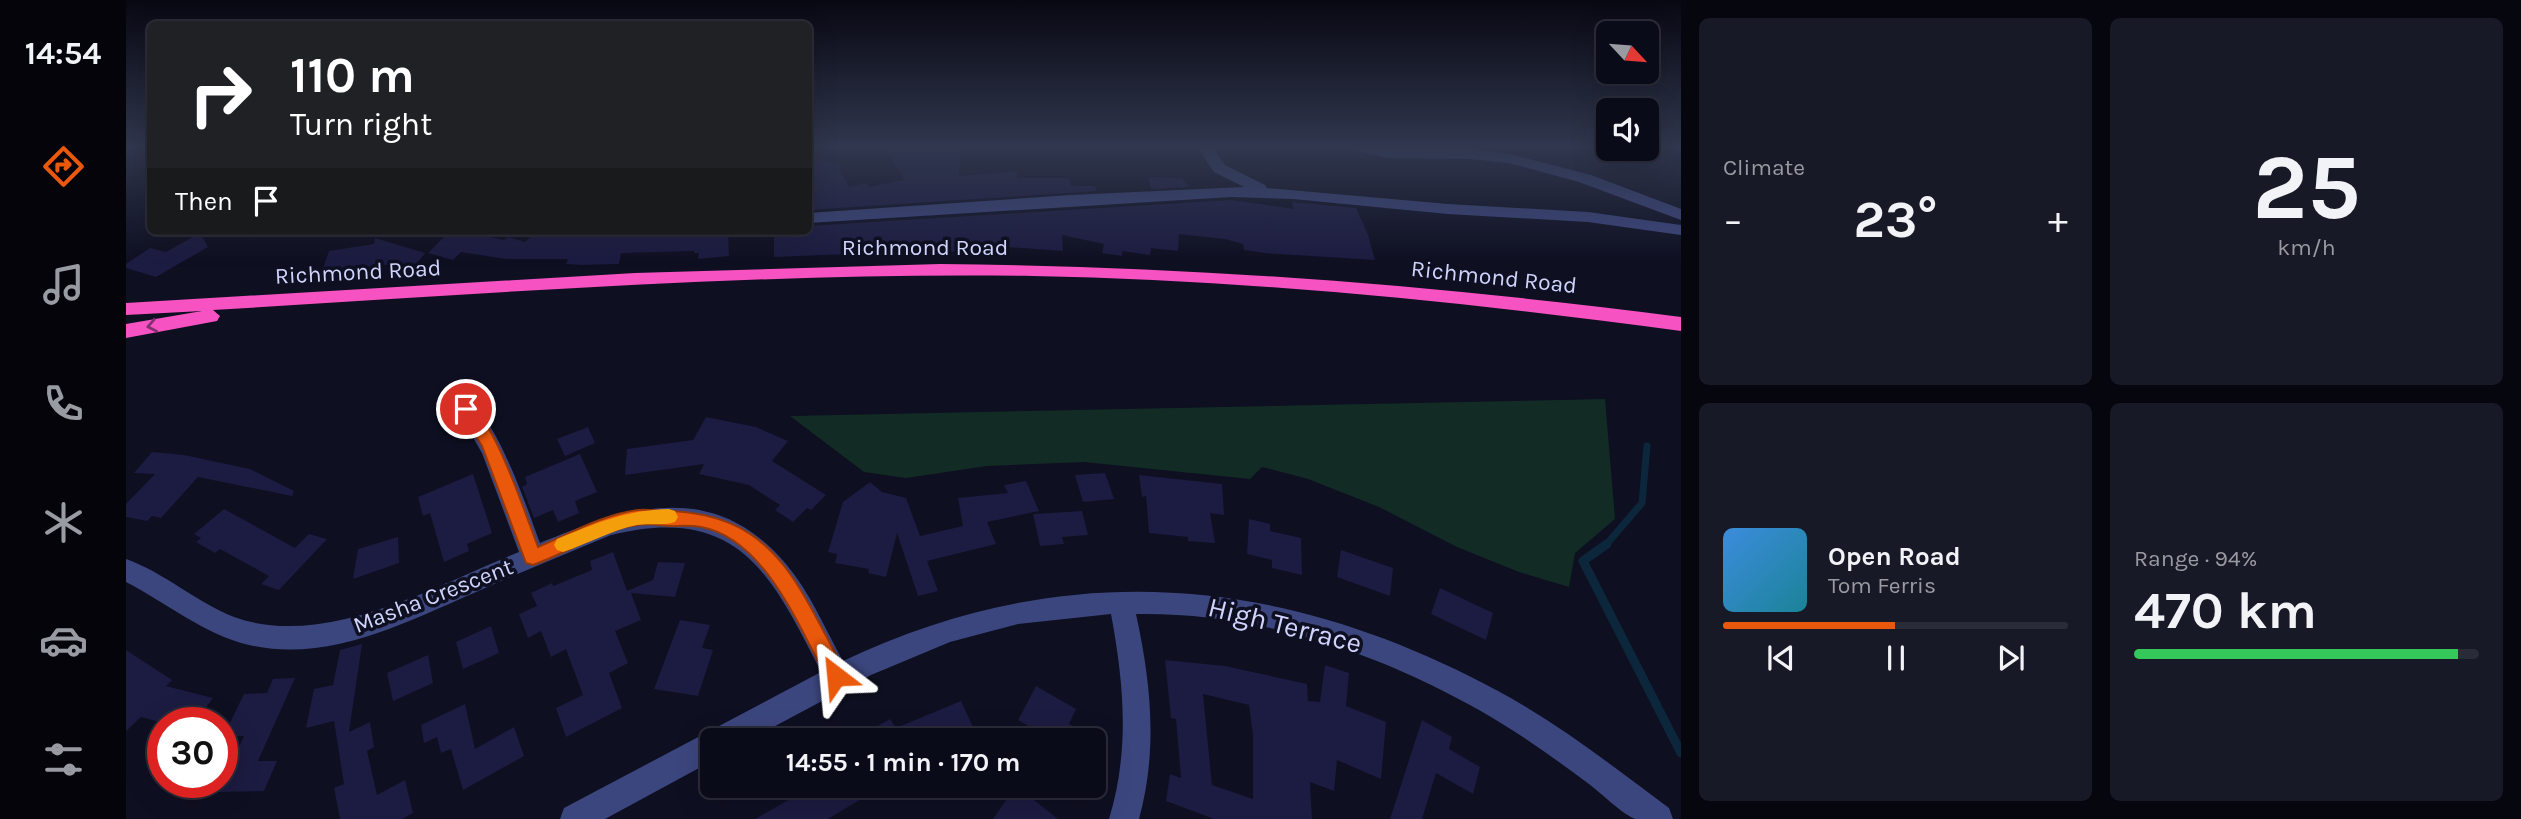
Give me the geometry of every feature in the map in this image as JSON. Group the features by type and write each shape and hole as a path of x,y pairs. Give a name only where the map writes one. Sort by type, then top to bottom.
{"highway":[{"name":"Richmond Road","path":"126,309 847,271 1079,272 1460,297 1681,324"},
{"path":"126,331 209,316 389,295"}],"street":[{"path":"1252,185 1272,194"},
{"path":"1604,185 1681,215"},
{"path":"812,218 1231,192 1588,217 1681,230"},
{"path":"458,402 485,435 533,557"},
{"name":"Masha Crescent","path":"126,570 222,623 261,635 300,638 330,634 378,621 608,526 638,517 701,520 741,537 761,553 779,574 836,676"},
{"path":"1121,602 1137,687 1138,736 1134,773 1124,819"},
{"name":"High Terrace","path":"743,728 836,676 952,630 1066,605 1121,602 1191,603 1289,620 1386,650 1423,666 1488,699 1531,726 1658,819"},
{"path":"575,819 700,752"}],"green space":[{"path":"1605,399 1615,519 1575,553 1569,587 1519,572 1457,547 1379,507 1308,479 1262,467 1250,479 1084,462 987,466 906,478 864,472 790,416"}],"building":[{"path":"812,185 1071,185 1095,186 1097,191 812,210"},
{"path":"1150,185 1189,187 1151,189"},
{"path":"1231,200 1294,209 1292,202 1356,208 1375,260 1264,253 1244,250 1243,244 1225,239 1179,234 1178,251 1151,248 1150,255 1122,251 1122,256 1102,253 1104,244 1062,235 1063,251 995,246 995,252 917,251 774,257 774,235 812,235 812,226"},
{"path":"196,235 201,235 208,247 156,277 126,268 126,264 150,248 166,252"},
{"path":"446,235 481,235 504,240 508,237 525,242 533,235 728,235 729,256 698,259 699,253 694,251 621,253 619,264 581,265 566,264 568,259 506,259 461,252 453,260 428,253"},
{"path":"375,238 425,253 414,267 373,264 362,279 320,277 329,251 374,244"},
{"path":"706,417 756,427 788,441 772,461 826,495 811,510 807,508 793,522 775,510 780,505 749,485 699,474 704,464 625,475 627,449 693,440"},
{"path":"588,427 595,443 565,456 557,439"},
{"path":"152,452 184,455 250,469 294,491 292,496 198,477 161,518 152,516 147,521 126,517 126,504 155,474 134,473"},
{"path":"580,454 597,492 575,501 579,513 558,522 553,510 534,518 522,487 527,484 525,477"},
{"path":"1105,473 1114,499 1083,502 1075,475"},
{"path":"473,474 492,533 467,544 469,551 444,562 430,513 423,516 418,497"},
{"path":"1139,475 1222,484 1224,515 1210,513 1215,543 1149,533 1146,496 1142,497"},
{"path":"1026,481 1039,511 987,522 996,544 927,561 938,591 918,596 897,533 886,577 868,573 869,569 835,563 837,554 828,552 843,502 870,482 882,492 906,498 920,536 963,526 958,498 1008,493 1004,485"},
{"path":"224,509 295,548 309,534 327,539 279,590 261,584 269,576 220,549 215,553 196,542 201,538 194,534"},
{"path":"1082,511 1088,535 1062,537 1064,544 1040,546 1033,514"},
{"path":"1249,519 1270,524 1270,531 1301,538 1302,575 1272,568 1272,560 1247,554"},
{"path":"398,537 399,563 353,579 358,549"},
{"path":"1341,550 1393,568 1390,596 1337,577"},
{"path":"613,552 627,591 653,580 658,562 685,563 675,597 631,593 641,620 615,631 628,663 609,673 622,708 566,737 556,708 583,695 566,649 551,657 541,631 528,638 519,614 537,606 531,593 592,570 590,561"},
{"path":"1440,588 1493,613 1486,640 1431,614"},
{"path":"680,620 710,625 702,648 713,650 698,696 654,689"},
{"path":"491,626 499,653 463,669 456,642"},
{"path":"362,644 349,732 370,722 374,747 367,751 377,795 405,780 413,813 402,819 340,819 334,788 344,784 334,721 306,728 314,689 333,685 340,650"},
{"path":"126,650 172,680 166,686 213,698 206,707 147,707 147,719 141,717 126,731"},
{"path":"428,655 433,683 393,701 387,673"},
{"path":"1165,660 1225,666 1307,684 1308,701 1320,702 1325,665 1349,673 1346,706 1386,722 1381,779 1337,760 1334,791 1310,782 1312,819 1214,819 1166,801 1170,774 1181,778 1176,719 1171,718","holes":["1203,694 1249,705 1253,735 1253,799 1212,785"]},
{"path":"295,678 258,761 277,761 264,791 238,792 238,749 244,736 238,736 238,707 244,694 267,693 273,679"},
{"path":"1036,686 1076,709 1069,724 1076,728 1032,728 1018,720"},
{"path":"961,701 973,728 896,728"},
{"path":"465,704 475,749 514,727 524,756 463,790 451,749 441,753 437,737 424,743 421,725"},
{"path":"890,719 896,728 874,728"},
{"path":"1422,720 1452,737 1449,749 1480,767 1473,794 1436,773 1422,819 1390,819"},
{"path":"792,798 863,798 828,819 755,819"},
{"path":"1008,798 1031,798 1058,819 993,819"}],"waterway":[{"path":"1606,545 1642,503 1647,446"},
{"path":"1606,545 1583,561 1681,753"}],"slow traffic":[{"path":"563,545 638,517 669,517"}],"route":[{"path":"466,409 481,427 490,446 533,557 608,526 638,517 701,520 720,526 741,537 761,553 779,574 836,676"}]}
